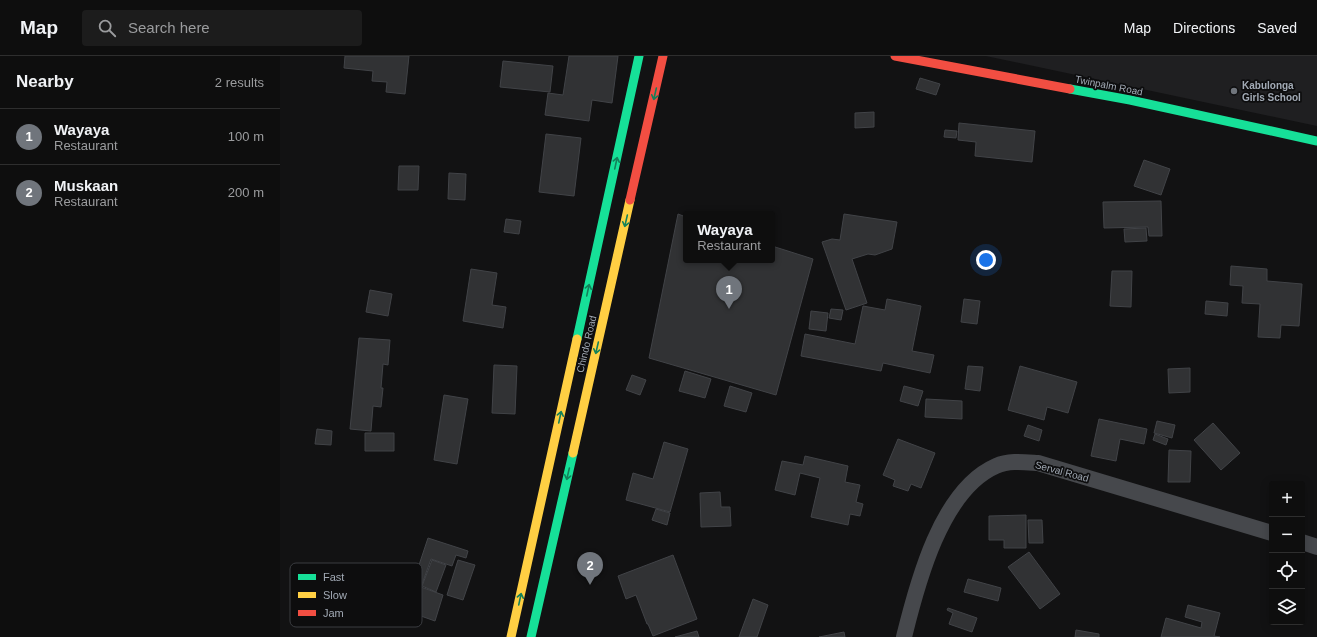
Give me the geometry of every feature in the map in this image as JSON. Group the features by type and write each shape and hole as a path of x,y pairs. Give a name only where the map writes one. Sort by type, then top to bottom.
{"main road":[{"name":"Chindo Road","path":"515,636 639,56"},
{"name":"Chindo Road","path":"531,637 663,56"},
{"name":"Twinpalm Road","path":"895,56 1130,100 1317,141"}],"street":[{"name":"Serval Road","path":"904,637 913,601 927,557 952,507 979,475 997,466 1018,461 1038,463 1269,532"},
{"path":"1305,543 1317,547"}],"shaded area":[{"name":"Kabulonga Girls School","path":"986,56 1317,56 1317,126"}],"building":[{"path":"345,56 409,56 405,94 386,92 387,82 372,81 373,71 344,68"},
{"path":"569,56 618,56 612,103 592,100 589,121 545,115 548,93 563,95"},
{"path":"503,61 553,66 550,92 500,87"},
{"path":"920,78 940,84 936,95 916,89"},
{"path":"874,112 874,127 855,128 855,113"},
{"path":"959,123 1035,131 1032,162 975,156 976,142 958,140"},
{"path":"945,130 957,131 956,138 944,137"},
{"path":"546,134 581,138 574,196 539,192"},
{"path":"1144,160 1170,169 1161,195 1134,186"},
{"path":"399,166 419,166 418,190 398,190"},
{"path":"449,173 466,174 465,200 448,199"},
{"path":"1161,201 1162,236 1149,236 1148,227 1104,228 1103,202"},
{"path":"678,214 683,216 683,263 775,263 775,247 813,259 776,395 649,358"},
{"path":"844,214 897,222 892,249 875,255 868,254 852,259 867,303 846,310 822,242 832,239 840,240"},
{"path":"506,219 521,221 519,234 504,232"},
{"path":"1146,228 1147,241 1125,242 1124,229"},
{"path":"1231,266 1267,269 1267,281 1302,284 1299,326 1281,325 1280,338 1258,337 1260,304 1242,303 1243,286 1230,285"},
{"path":"471,269 497,273 492,305 506,307 503,328 463,321"},
{"path":"1112,271 1132,271 1131,307 1110,306"},
{"path":"370,290 392,294 388,316 366,312"},
{"path":"887,299 921,306 912,351 934,355 930,373 883,363 881,371 801,356 805,334 855,344 863,306 885,310"},
{"path":"964,299 980,301 977,324 961,322"},
{"path":"1206,301 1228,303 1227,316 1205,314"},
{"path":"831,309 843,310 841,320 829,318"},
{"path":"811,311 828,313 826,331 809,329"},
{"path":"359,338 390,340 388,365 383,364 381,407 373,406 371,431 350,429"},
{"path":"494,365 517,366 515,414 492,413"},
{"path":"968,366 983,367 980,391 965,389"},
{"path":"1020,366 1077,382 1068,413 1047,407 1044,420 1008,410"},
{"path":"1190,368 1190,392 1169,393 1168,369"},
{"path":"685,371 711,379 705,398 679,391"},
{"path":"632,375 646,380 640,395 626,390"},
{"path":"730,386 752,393 746,412 724,406"},
{"path":"904,386 923,391 918,406 900,401"},
{"path":"444,395 468,399 457,464 434,460"},
{"path":"926,399 962,401 962,419 925,417"},
{"path":"1099,419 1147,429 1144,444 1120,439 1116,461 1091,456"},
{"path":"1157,421 1175,425 1172,438 1154,433"},
{"path":"1213,423 1240,453 1221,470 1194,440"},
{"path":"1028,425 1042,430 1039,441 1024,436"},
{"path":"317,429 332,431 331,445 315,444"},
{"path":"365,433 394,433 394,451 365,451"},
{"path":"1155,434 1168,439 1166,445 1153,440"},
{"path":"898,439 935,453 921,488 911,484 908,491 893,486 895,480 883,475"},
{"path":"664,442 688,449 670,512 626,500 633,473 653,479"},
{"path":"1169,450 1191,451 1190,482 1168,482"},
{"path":"805,456 848,466 845,482 860,485 856,502 863,504 860,516 850,514 848,525 811,517 820,478 800,473 795,495 775,490 782,461 803,465"},
{"path":"720,492 721,507 730,507 731,526 701,527 700,493"},
{"path":"656,509 670,513 667,525 652,520"},
{"path":"1026,515 1026,548 1004,548 1004,540 989,540 989,516"},
{"path":"1028,520 1042,520 1043,543 1029,543"},
{"path":"428,538 468,551 466,558 456,555 452,566 431,559 422,584 422,563 420,563"},
{"path":"1029,552 1060,594 1040,609 1008,567"},
{"path":"673,555 697,619 653,636 636,595 626,599 618,576"},
{"path":"432,560 446,565 436,592 422,586"},
{"path":"458,560 475,565 463,600 447,595"},
{"path":"968,579 1001,588 998,601 964,592"},
{"path":"422,587 443,595 435,621 422,616"},
{"path":"753,599 768,605 757,637 739,637"},
{"path":"1188,605 1220,613 1214,636 1220,637 1161,637 1166,618 1201,628 1202,622 1185,617"},
{"path":"948,608 977,618 972,632 949,624 953,613 947,610"},
{"path":"1076,630 1099,634 1099,637 1075,637"},
{"path":"697,631 699,637 675,637"},
{"path":"844,632 845,637 819,637"}],"traffic: fast":[{"path":"577,339 639,56"},
{"path":"1070,89 1130,100 1317,141"},
{"path":"531,637 573,453"}],"traffic: slow":[{"path":"573,453 630,200"},
{"path":"511,637 577,339"}],"traffic: jam":[{"path":"630,200 663,56"},
{"path":"895,56 1070,89"}],"place":[{"name":"Kabulonga Girls School","path":"1234,91"},
{"name":"Wayaya","path":"729,309"},
{"name":"Muskaan","path":"590,585"}]}
